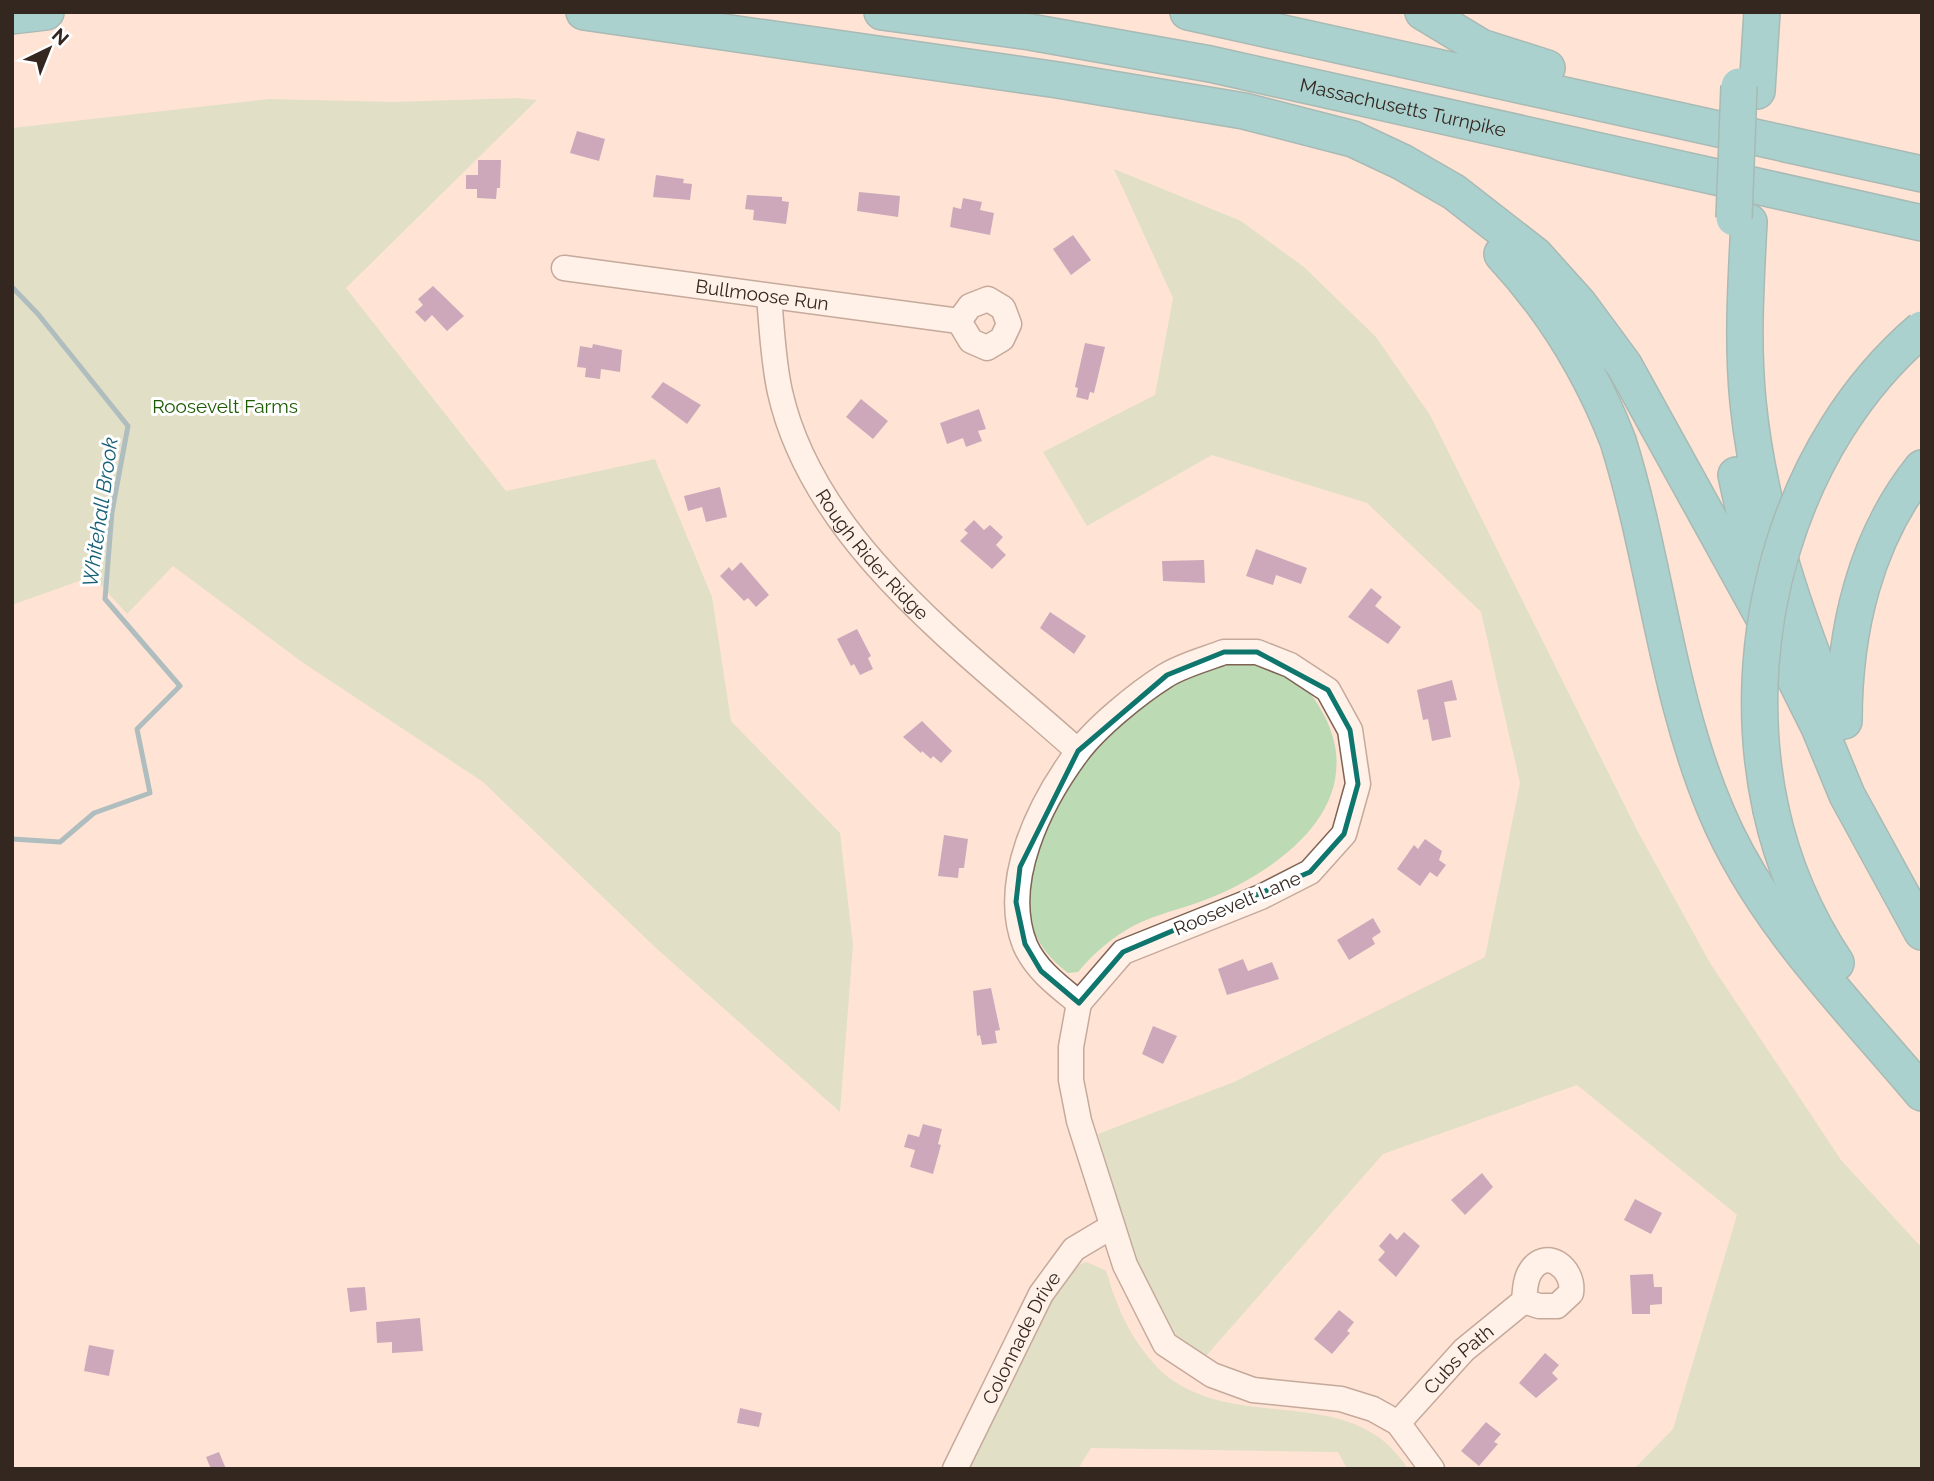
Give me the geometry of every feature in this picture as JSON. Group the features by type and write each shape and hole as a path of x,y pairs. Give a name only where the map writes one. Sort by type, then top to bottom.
{"highway":[{"path":"12,16 46,12"},
{"path":"584,12 1044,78 1199,106 1244,111 1319,129 1384,152 1474,206 1541,262 1595,324 1635,382 1757,604 1866,786 1922,890"},
{"name":"Massachusetts Turnpike","path":"882,12 1030,32 1186,60 1922,223"},
{"path":"1188,12 1922,174"},
{"path":"1423,12 1456,35 1509,58 1899,147 1922,156"},
{"path":"1742,12 1748,89"},
{"path":"1762,12 1748,89 1741,220 1752,429 1766,503 1847,795 1922,932"},
{"path":"1199,106 1333,143 1389,168 1471,225 1500,251 1544,303 1585,369 1618,441 1687,723 1708,791 1728,836 1751,879 1789,934 1922,1093"},
{"path":"1922,330 1894,355 1847,415 1810,480 1783,548 1768,609 1759,683 1761,755 1771,810 1789,872 1816,932 1859,995 1922,1073"},
{"path":"1831,731 1862,587 1884,528 1922,468"}],"street":[{"name":"Bullmoose Run","path":"564,268 960,321"},
{"name":"Rough Rider Ridge","path":"769,297 781,394 806,464 844,526 880,571 1078,751"},
{"name":"Roosevelt Lane","path":"1224,652 1257,652 1290,665 1328,690 1350,730 1358,784 1344,834 1310,872 1261,897 1123,952 1079,1003 1041,971 1025,944 1016,902 1020,867 1032,835 1078,751 1117,714 1167,675 1224,652"},
{"path":"1079,1003 1071,1047 1071,1080 1079,1121 1111,1227 1137,1291 1165,1344 1212,1376 1253,1390 1341,1399 1373,1409 1398,1423 1432,1469"},
{"name":"Colonnade Drive","path":"955,1469 1041,1294 1074,1249 1111,1227"},
{"name":"Cubs Path","path":"1398,1423 1464,1350 1524,1301"}],"highlighted area":[{"path":"1224,652 1257,652 1328,690 1350,730 1358,784 1344,834 1310,872 1123,952 1079,1003 1041,971 1025,944 1016,902 1020,867 1078,751 1167,675"}],"green space":[{"name":"Roosevelt Farms","path":"515,98 537,100 346,288 506,491 655,459 712,597 731,721 840,833 853,945 840,1112 656,948 483,782 302,662 173,566 127,614 93,576 12,605 12,128 269,99 394,102"},
{"path":"1114,169 1241,221 1304,267 1376,337 1430,415 1637,830 1710,963 1841,1160 1922,1248 1922,1469 1634,1469 1673,1429 1737,1215 1577,1085 1383,1154 1199,1364 1177,1347 1136,1270 1098,1134 1234,1082 1485,957 1520,783 1481,612 1367,503 1212,455 1087,526 1043,452 1155,395 1173,298"},
{"path":"1245,660 1274,669 1298,681 1313,697 1329,727 1335,746 1336,774 1329,799 1316,822 1298,843 1253,877 1205,900 1135,925 1104,946 1078,972 1068,973 1050,957 1037,938 1031,923 1028,893 1033,861 1046,828 1064,795 1085,763 1109,735 1156,693 1199,672"},
{"path":"1086,1262 1105,1270 1123,1316 1147,1355 1162,1372 1191,1391 1223,1402 1325,1416 1356,1425 1384,1442 1408,1469 1347,1469 1338,1452 1091,1448 1078,1469 968,1469 1040,1321 1073,1271"}],"building":[{"path":"577,131 605,139 599,161 570,153"},
{"path":"478,160 501,160 500,188 497,188 496,199 477,198 477,189 466,189 466,175 478,175"},
{"path":"656,175 684,179 683,183 692,184 690,200 653,197"},
{"path":"859,192 900,196 898,217 857,211"},
{"path":"747,195 782,197 782,201 789,202 786,224 753,220 754,210 745,209"},
{"path":"963,198 982,202 980,210 994,213 990,235 950,227 953,207 961,209"},
{"path":"1073,235 1091,260 1071,275 1053,249"},
{"path":"433,286 464,316 447,331 432,315 425,322 415,312 423,305 418,299"},
{"path":"1085,343 1105,347 1094,393 1090,392 1088,400 1076,397 1078,388 1075,387"},
{"path":"593,344 622,350 620,372 601,369 600,379 585,377 586,368 577,367 580,346 592,348"},
{"path":"663,382 701,405 687,424 651,397"},
{"path":"861,399 888,421 873,439 846,417"},
{"path":"979,409 986,429 978,431 982,441 966,447 963,438 947,444 940,423"},
{"path":"720,487 727,517 706,522 702,507 688,511 684,496"},
{"path":"974,520 984,530 990,525 1003,537 996,545 1006,555 992,569 960,541 968,533 964,530"},
{"path":"1256,549 1307,568 1301,584 1276,575 1273,585 1246,576"},
{"path":"1204,560 1205,583 1163,581 1162,561"},
{"path":"741,562 769,595 756,607 748,598 744,601 720,576 729,567 732,571"},
{"path":"1371,588 1382,597 1375,606 1401,627 1388,644 1348,617"},
{"path":"1050,612 1086,636 1074,654 1040,628"},
{"path":"857,629 871,656 868,658 873,669 860,675 854,664 851,666 837,639"},
{"path":"1452,680 1457,700 1444,702 1451,737 1432,741 1428,719 1423,720 1417,690"},
{"path":"922,721 952,751 941,763 933,756 931,759 922,751 921,753 903,737"},
{"path":"944,835 968,839 964,868 959,868 958,878 938,876"},
{"path":"1425,839 1442,851 1439,860 1446,865 1437,877 1430,872 1420,886 1397,869 1414,845 1418,849"},
{"path":"1373,918 1381,932 1372,938 1375,944 1349,960 1337,940"},
{"path":"1243,959 1248,971 1272,962 1279,979 1227,995 1218,969"},
{"path":"991,988 1000,1030 995,1031 997,1043 982,1045 980,1035 977,1036 973,991"},
{"path":"1153,1026 1177,1036 1163,1064 1142,1054"},
{"path":"923,1124 942,1129 938,1144 941,1145 933,1174 910,1167 915,1150 904,1147 908,1134 919,1137"},
{"path":"1482,1173 1493,1187 1465,1215 1451,1200"},
{"path":"1635,1199 1662,1213 1651,1234 1624,1220"},
{"path":"1404,1232 1420,1246 1396,1277 1378,1260 1385,1252 1379,1246 1390,1233 1397,1240"},
{"path":"1653,1274 1654,1287 1662,1287 1662,1304 1650,1305 1650,1314 1632,1314 1630,1275"},
{"path":"365,1287 367,1310 350,1312 347,1288"},
{"path":"1339,1310 1354,1322 1347,1331 1350,1333 1332,1354 1314,1339"},
{"path":"420,1318 423,1351 392,1353 392,1342 377,1343 376,1322"},
{"path":"89,1345 114,1350 109,1376 84,1371"},
{"path":"1545,1353 1559,1365 1552,1373 1558,1379 1536,1398 1519,1383"},
{"path":"740,1408 762,1413 759,1427 737,1423"},
{"path":"1486,1422 1501,1434 1494,1442 1498,1444 1479,1466 1461,1451"},
{"path":"219,1452 226,1469 211,1469 206,1457"}],"waterway":[{"name":"Whitehall Brook","path":"12,287 38,314 128,426 112,512 105,599 180,686 137,729 150,793 94,813 60,842 12,839"}]}
